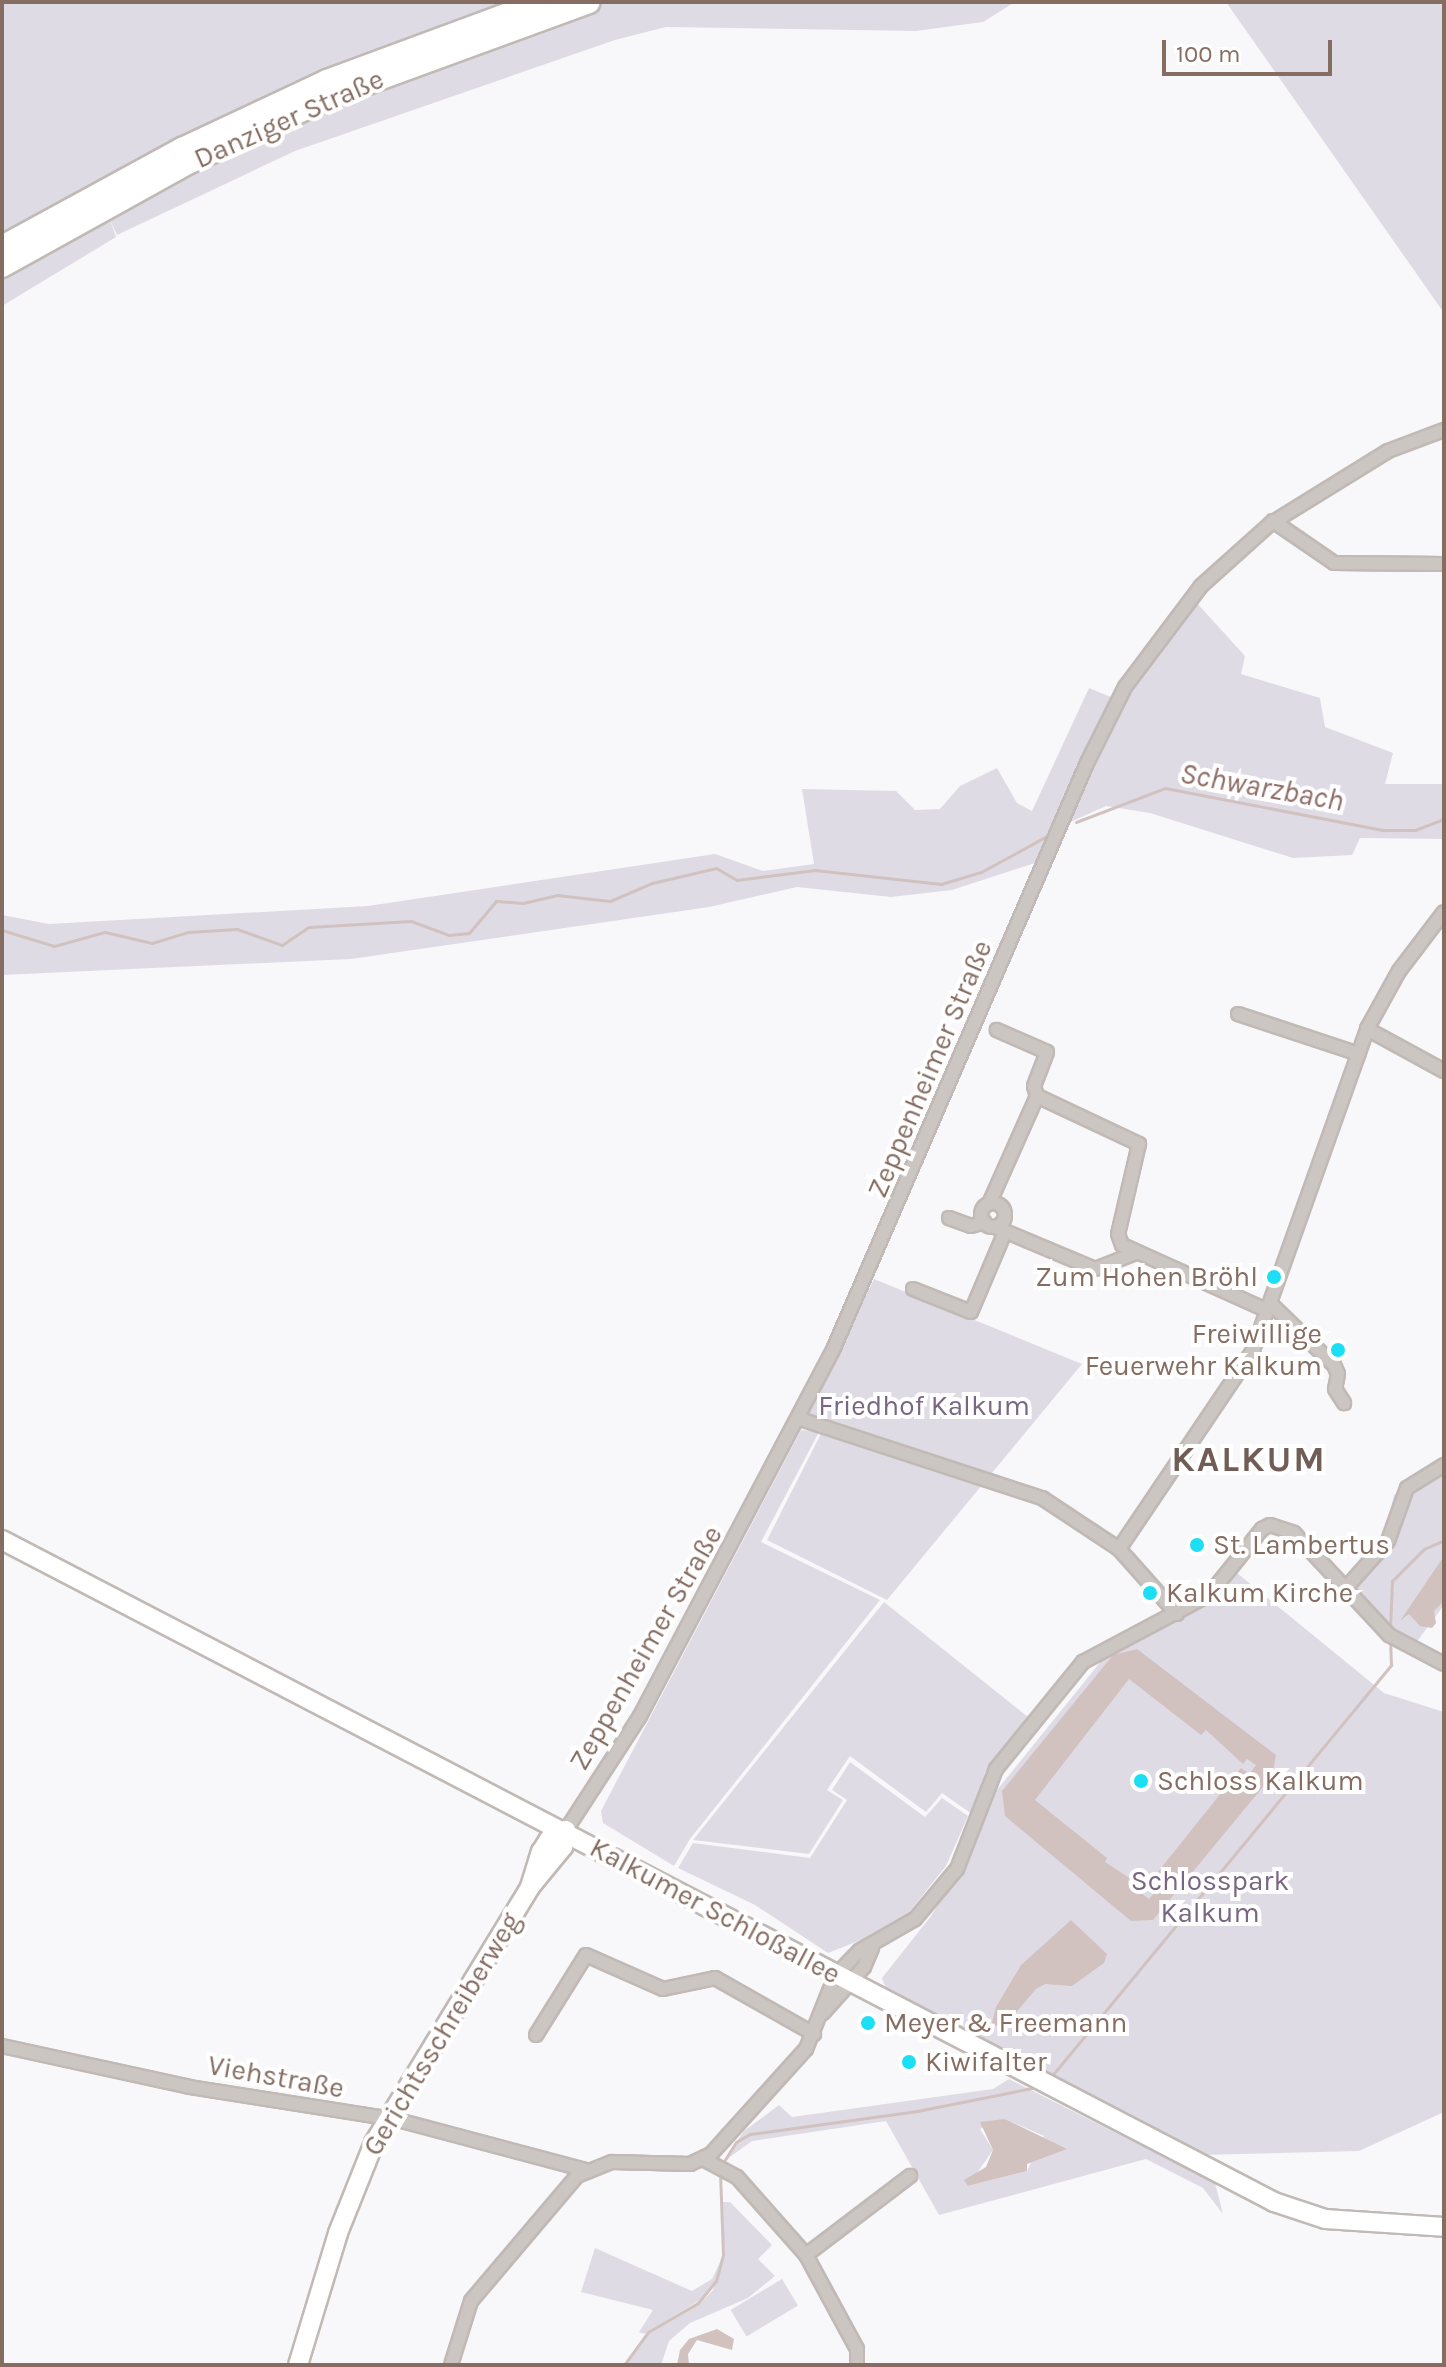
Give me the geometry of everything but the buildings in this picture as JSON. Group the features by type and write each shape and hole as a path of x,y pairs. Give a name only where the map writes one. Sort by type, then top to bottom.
{"highway":[{"name":"Danziger Straße","path":"2,247 169,155 327,81 541,2"},
{"name":"Danziger Straße","path":"2,266 190,162 335,95 589,2"}],"main road":[{"name":"Kalkumer Schloßallee","path":"2,1540 566,1830 842,1980 1274,2202 1325,2219 1444,2227"},
{"name":"Gerichtsschreiberweg","path":"298,2365 344,2216 387,2118 530,1887 541,1852 549,1839 566,1830"}],"street":[{"name":"Zeppenheimer Straße","path":"566,1830 640,1716 800,1419 871,1267 1105,724 1141,663 1201,586 1273,521 1388,451 1444,430"},
{"path":"1273,521 1334,563 1444,564"},
{"path":"1119,1549 1253,1350 1367,1029 1393,981 1444,912"},
{"path":"1238,1014 1359,1054"},
{"path":"1367,1029 1444,1071"},
{"path":"995,1227 982,1211 989,1204 1037,1096 1034,1086 1047,1052 997,1030"},
{"path":"1037,1096 1139,1144 1118,1234 1122,1245 1269,1307 1334,1365 1335,1389 1344,1403"},
{"path":"913,1289 971,1312 995,1227 1005,1214 1001,1206 989,1204"},
{"path":"949,1218 971,1226 995,1227 1095,1269 1136,1253"},
{"path":"800,1419 1012,1485 1042,1498 1119,1549 1177,1614"},
{"path":"1345,1589 1388,1541 1407,1488 1444,1465"},
{"path":"703,2159 814,2034 823,2013 824,1994 842,1980 859,1951 872,1948 915,1919 957,1869 996,1769 1083,1662 1106,1646 1177,1614 1209,1595 1270,1525 1294,1533 1389,1635 1444,1664"},
{"path":"536,2035 586,1955 663,1989 715,1978 814,2034"},
{"name":"Viehstraße","path":"2,2046 234,2095 387,2118 586,2170"},
{"path":"451,2365 471,2301 586,2170 612,2162 703,2159 722,2165 806,2255 857,2349 857,2365"},
{"path":"806,2255 910,2176"}],"green space":[{"path":"2,2 1015,2 983,22 916,31 666,27 615,40 295,151 117,235 110,220 116,237 2,306"},
{"path":"1226,2 1444,2 1444,313"},
{"path":"1196,602 1245,656 1241,674 1320,698 1325,727 1393,753 1385,784 1444,784 1444,839 1360,838 1352,855 1293,858 1150,813 1106,806 1066,824 1113,719 1155,648"},
{"path":"1089,688 1111,697 1044,860 952,890 891,897 797,887 709,907 351,959 2,975 2,915 49,924 368,906 715,854 763,871 814,864 802,789 896,791 915,810 940,809 960,786 997,768 1017,803 1032,811"},
{"name":"Friedhof Kalkum","path":"874,1279 1082,1364 887,1600 767,1540 827,1422 808,1415"},
{"path":"801,1430 819,1432 761,1542 880,1600 690,1839 674,1866 603,1823 601,1811"},
{"path":"1444,1459 1444,1605 1413,1647 1344,1581 1385,1534 1394,1495"},
{"name":"Schlosspark Kalkum","path":"1237,1573 1384,1693 1444,1712 1444,2112 1359,2151 1199,2155 887,1992 882,1978 931,1916 976,1843 989,1800 1106,1655 1179,1620 1214,1599"},
{"path":"884,1602 1028,1717 985,1772 972,1814 942,1793 926,1812 850,1756 827,1790 843,1800 809,1854 693,1840"},
{"path":"850,1762 925,1817 942,1798 968,1816 946,1866 906,1916 881,1932 828,1953 755,1905 678,1868 693,1843 810,1858 847,1800 832,1790"},
{"path":"1009,2079 1215,2183 1223,2214 1203,2188 1146,2159 939,2215 886,2121 752,2141 723,2162 744,2131 779,2105 792,2117 993,2089","holes":["1005,2119 1044,2136 1027,2171 968,2186 993,2150 980,2129"]},
{"path":"723,2202 730,2202 772,2245 758,2259 775,2276 748,2298 690,2323 669,2341 661,2365 626,2365 648,2334 700,2304 713,2290 724,2257"},
{"path":"595,2248 692,2291 712,2279 720,2262 716,2281 700,2300 644,2334 639,2332 653,2310 581,2292"},
{"path":"782,2279 798,2306 747,2336 731,2310"}],"shaded area":[{"path":"1444,1556 1444,1601 1434,1611 1436,1623 1432,1628 1420,1626 1409,1614 1400,1621"},
{"path":"1137,1649 1276,1755 1272,1776 1153,1920 1131,1921 1005,1816 1002,1791 1113,1655","holes":["1129,1679 1201,1735 1206,1730 1243,1764 1247,1759 1256,1765 1249,1774 1241,1768 1149,1883 1157,1890 1149,1899 1140,1892 1143,1887 1105,1862 1107,1858 1035,1800"]},
{"path":"1071,1920 1107,1954 1104,1963 1072,1986 1045,1984 1036,1989 1008,2022 996,2026 992,2023 996,2007 1021,1965"},
{"path":"1005,2119 1067,2149 1027,2164 1027,2171 968,2186 964,2180 986,2167 993,2150 980,2122"},
{"path":"717,2329 734,2339 732,2350 697,2340 688,2354 689,2365 677,2365 680,2350 689,2339"}],"waterway":[{"name":"Schwarzbach","path":"1076,822 1165,788 1384,830 1415,830 1444,819"},
{"name":"Schwarzbach","path":"2,930 54,946 105,932 152,943 188,932 237,929 282,945 309,927 411,921 449,935 469,933 496,901 523,903 557,895 610,901 652,883 716,868 737,880 815,870 941,884 981,872 1049,835"},
{"name":"Schwarzbach","path":"1390,1629 1392,1581 1424,1549 1444,1540"},
{"name":"Schwarzbach","path":"1050,2078 1391,1665 1390,1641"},
{"name":"Schwarzbach","path":"721,2166 736,2142 750,2134 917,2111 1037,2087"},
{"name":"Schwarzbach","path":"624,2365 648,2332 698,2303 716,2281 723,2254 720,2174"}],"place":[{"name":"Zum Hohen Bröhl","path":"1274,1277"},
{"name":"Freiwillige Feuerwehr Kalkum","path":"1338,1350"},
{"name":"St. Lambertus","path":"1197,1545"},
{"name":"Kalkum Kirche","path":"1150,1593"},
{"name":"Schloss Kalkum","path":"1141,1781"},
{"name":"Meyer & Freemann","path":"868,2023"},
{"name":"Kiwifalter","path":"909,2062"}],"district":[{"name":"KALKUM","path":"1249,1460"}]}
